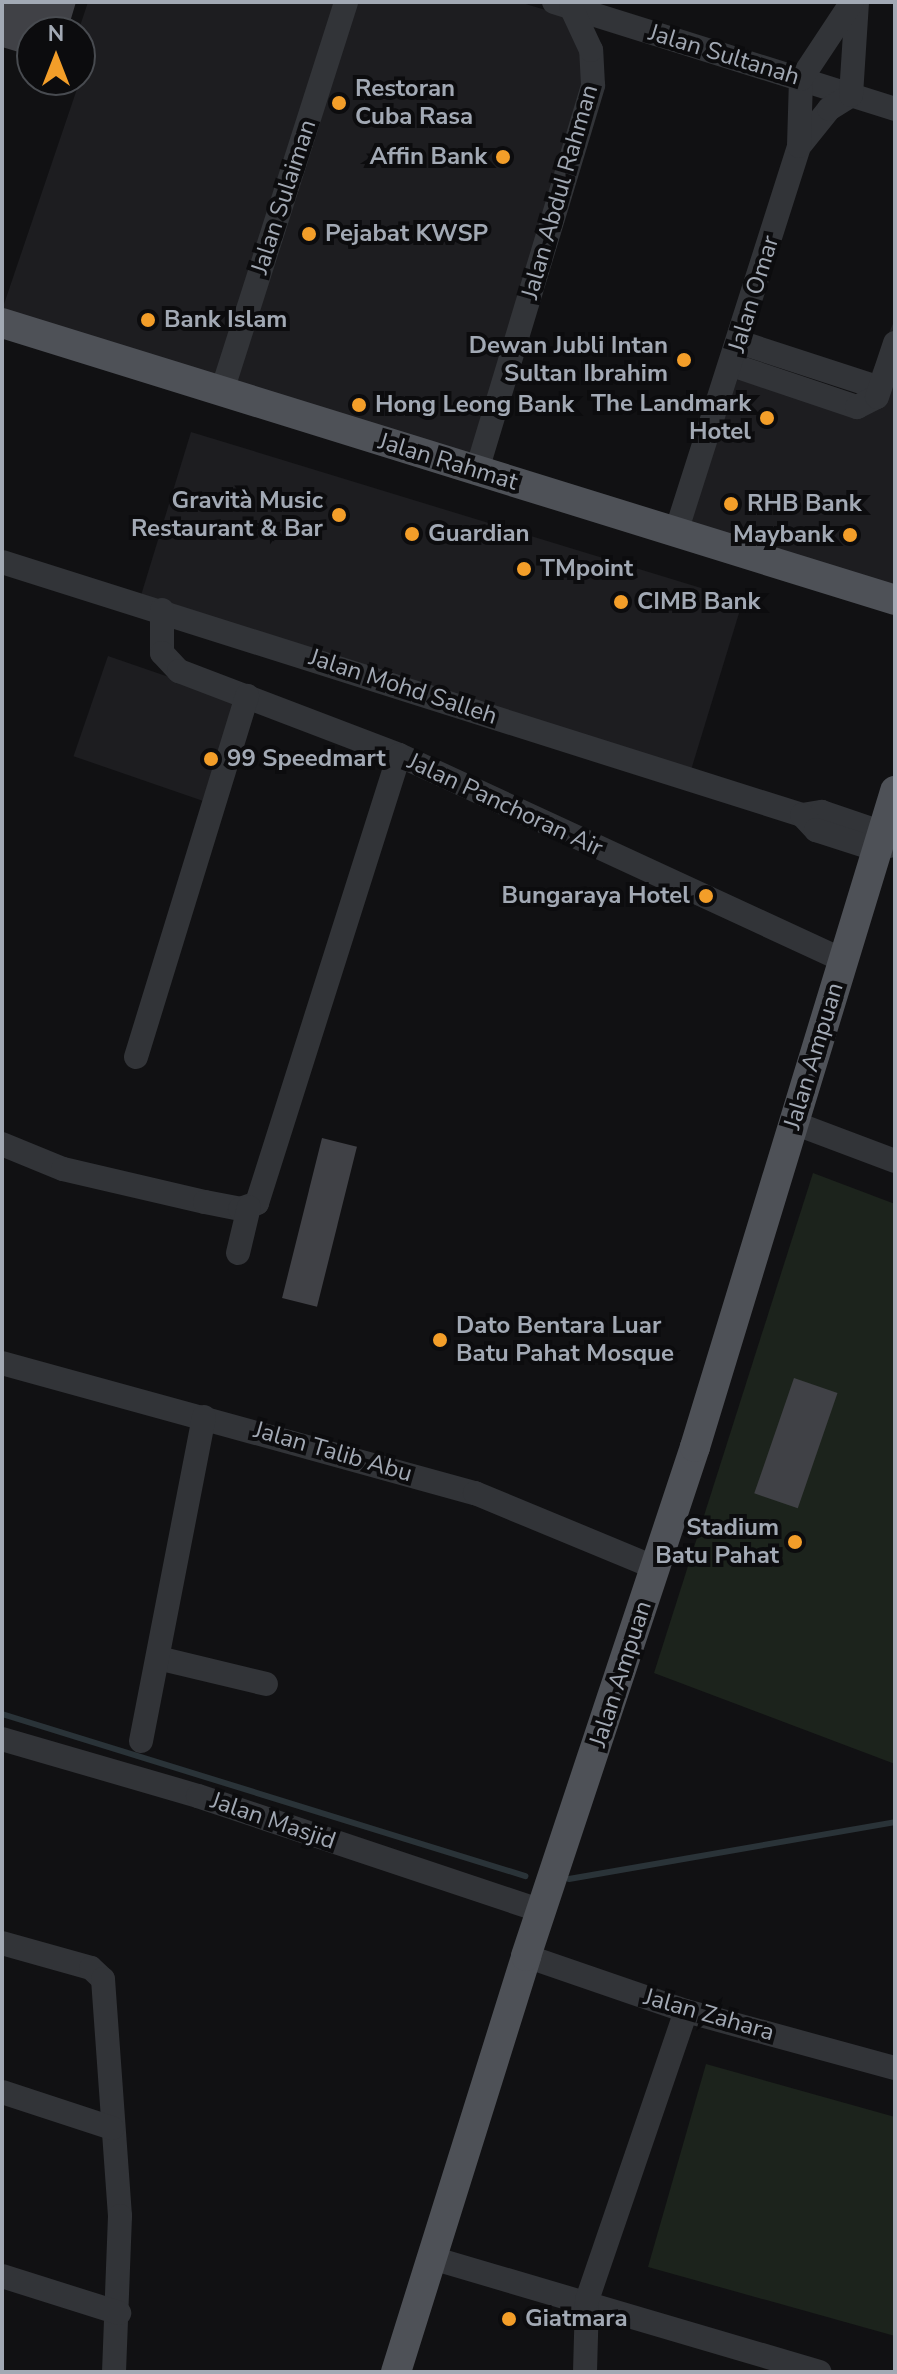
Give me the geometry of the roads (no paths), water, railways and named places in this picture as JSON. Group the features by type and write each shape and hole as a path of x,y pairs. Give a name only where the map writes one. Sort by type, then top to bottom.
{"main road":[{"name":"Jalan Rahmat","path":"2,323 895,600"},
{"name":"Jalan Ampuan","path":"396,2372 526,1956 656,1568 843,960 887,840 895,791"}],"street":[{"name":"Jalan Sulaiman","path":"222,391 346,2"},
{"path":"799,146 801,79 854,2"},
{"path":"799,146 829,109 851,95 854,2"},
{"name":"Jalan Sultanah","path":"562,5 621,12 801,79 895,109"},
{"name":"Jalan Abdul Rahman","path":"477,470 593,85 591,50 562,5"},
{"name":"Jalan Omar","path":"676,532 799,146"},
{"path":"735,354 857,407 870,404 880,388 895,343"},
{"name":"Jalan Mohd Salleh","path":"2,562 162,610 802,815 816,830 887,840"},
{"name":"Jalan Panchoran Air","path":"162,610 162,653 168,663 399,755 843,960"},
{"path":"136,1057 247,696"},
{"path":"2,1144 63,1169 249,1207 257,1203 399,755"},
{"path":"794,1123 895,1161"},
{"path":"238,1253 249,1207"},
{"name":"Jalan Talib Abu","path":"2,1363 475,1493 656,1568"},
{"path":"141,1741 204,1417"},
{"path":"158,1658 266,1684"},
{"name":"Jalan Masjid","path":"2,1739 198,1796 542,1911"},
{"path":"2,1943 100,1973 120,2216 119,2313 114,2372"},
{"name":"Jalan Zahara","path":"526,1956 686,2011 895,2068"},
{"path":"585,2372 587,2300 686,2011"},
{"path":"2,2092 112,2128"},
{"path":"432,2258 587,2300 820,2372"},
{"path":"2,2276 119,2313"}],"waterway":[{"path":"2,1714 525,1876"},
{"path":"569,1879 895,1822"}],"place":[{"name":"Restoran Cuba Rasa","path":"339,103"},
{"name":"Affin Bank","path":"503,157"},
{"name":"Pejabat KWSP","path":"309,234"},
{"name":"Bank Islam","path":"148,320"},
{"name":"Dewan Jubli Intan Sultan Ibrahim","path":"684,360"},
{"name":"Hong Leong Bank","path":"359,405"},
{"name":"The Landmark Hotel","path":"767,418"},
{"name":"RHB Bank","path":"731,504"},
{"name":"Gravità Music Restaurant & Bar","path":"339,515"},
{"name":"Guardian","path":"412,534"},
{"name":"Maybank","path":"850,535"},
{"name":"TMpoint","path":"524,569"},
{"name":"CIMB Bank","path":"621,602"},
{"name":"99 Speedmart","path":"211,759"},
{"name":"Bungaraya Hotel","path":"706,896"},
{"name":"Dato Bentara Luar Batu Pahat Mosque","path":"440,1340"},
{"name":"Stadium Batu Pahat","path":"795,1542"},
{"name":"Giatmara","path":"509,2319"}]}
